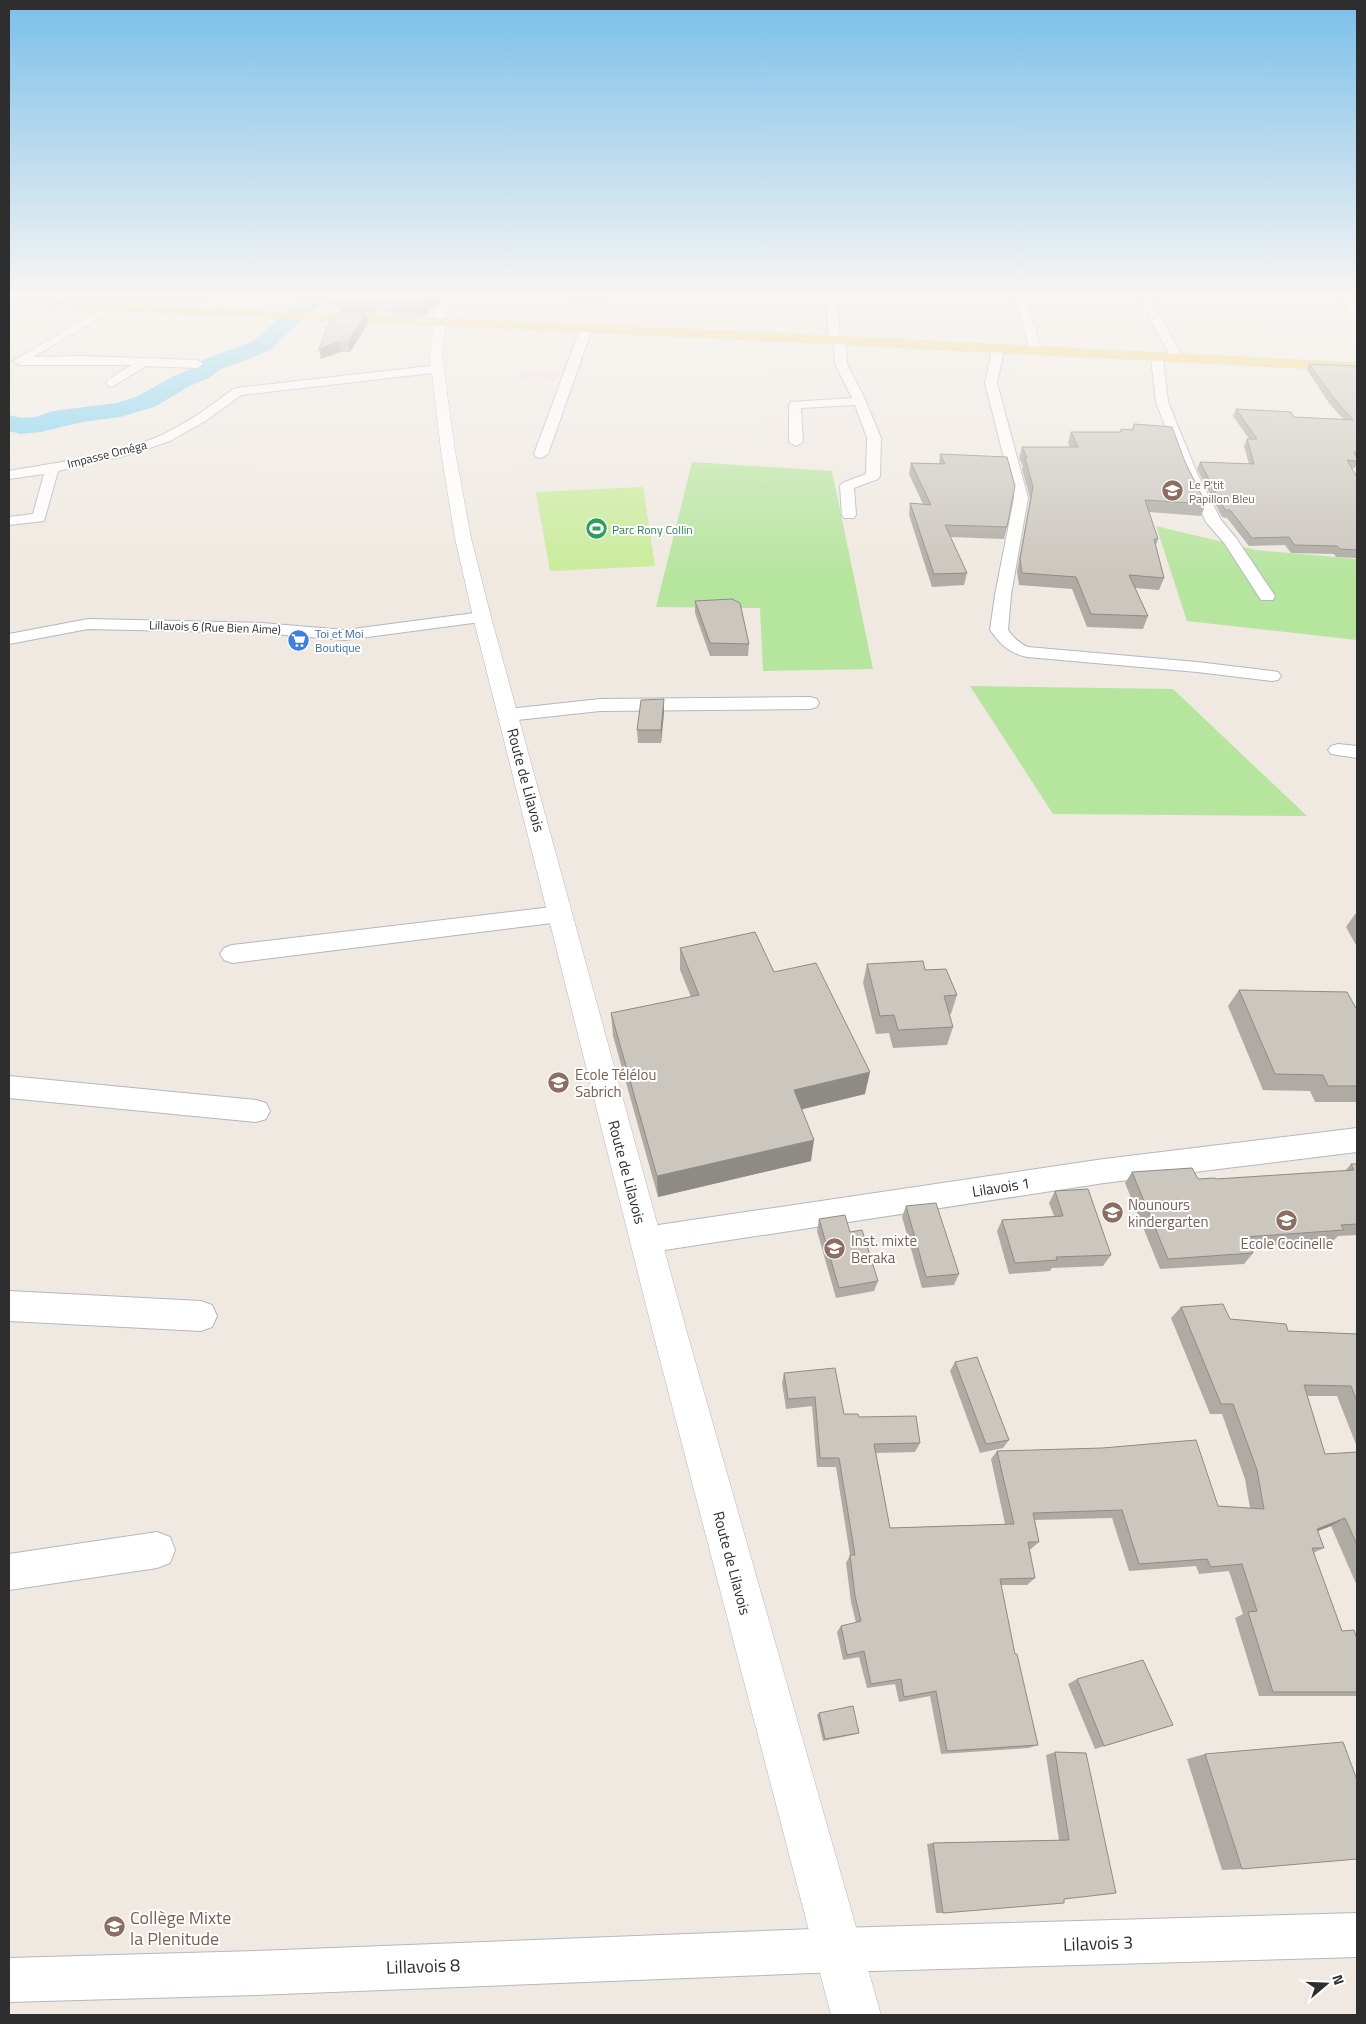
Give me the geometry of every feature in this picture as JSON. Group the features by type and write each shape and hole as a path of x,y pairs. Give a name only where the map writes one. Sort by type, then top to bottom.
{"main road":[{"name":"Route de Lilavois","path":"440,387 451,470 463,538 482,617 645,1240 856,2015"}],"street":[{"name":"Impasse Oméga","path":"9,521 39,518 52,468 138,448 174,434 214,411 237,392 277,387"},
{"path":"541,454 565,387"},
{"path":"849,515 847,486 873,476 874,438 853,387"},
{"path":"992,387 1021,498 1003,595 999,630 1013,647 1026,652 1196,667 1272,676"},
{"path":"1160,387 1162,402 1183,455 1214,522 1231,541 1266,596"},
{"path":"796,442 795,405 860,401"},
{"path":"9,475 52,468"},
{"name":"Lillavois 6 (Rue Bien Aime)","path":"9,639 88,624 262,628 345,635 482,617"},
{"path":"9,653 35,635"},
{"path":"508,715 616,704 810,703"},
{"path":"232,954 560,914"},
{"path":"9,1087 256,1111"},
{"name":"Lilavois 1","path":"645,1240 1104,1171 1357,1140"},
{"path":"9,1306 201,1316"},
{"path":"9,1572 158,1550"},
{"name":"Lilavois 3","path":"838,1950 1357,1935"},
{"name":"Lillavois 8","path":"9,1980 247,1973 838,1950"}],"green space":[{"path":"692,462 832,471 873,669 763,671 760,608 656,607"},
{"name":"Parc Rony Collin","path":"643,487 655,566 550,571 536,492"},
{"path":"1156,526 1256,550 1357,559 1357,640 1187,621"},
{"path":"970,686 1173,689 1307,816 1053,814"}],"building":[{"path":"1326,387 1357,387 1357,452 1354,452 1357,461 1347,460 1357,477 1357,550 1340,549 1337,546 1294,545 1289,537 1252,538 1230,510 1225,510 1200,462 1254,464 1247,439 1257,439 1236,409 1291,412 1294,417 1353,420"},
{"path":"1134,424 1172,427 1185,462 1206,504 1145,500 1158,539 1154,539 1164,578 1129,575 1148,616 1091,614 1076,577 1022,573 1020,559 1033,487 1025,458 1027,458 1022,447 1078,447 1071,432 1121,432 1121,429 1133,430"},
{"path":"940,454 1007,457 1015,486 1007,527 945,525 967,573 934,574 910,503 931,505 911,463 945,464"},
{"path":"732,599 740,603 749,644 710,643 695,601"},
{"path":"664,699 661,730 637,730 641,700"},
{"path":"755,932 774,972 816,963 870,1072 794,1090 814,1140 657,1176 611,1013 699,995 680,948"},
{"path":"923,961 925,970 946,969 957,995 944,996 953,1027 898,1030 894,1015 880,1016 867,964"},
{"path":"1239,990 1347,992 1357,1010 1357,1086 1328,1086 1323,1075 1275,1074"},
{"path":"1351,1164 1357,1164 1357,1224 1341,1225 1344,1230 1245,1237 1253,1253 1168,1259 1132,1172 1192,1168 1198,1179 1216,1179 1354,1170"},
{"path":"1088,1189 1111,1255 1056,1257 1057,1260 1015,1263 1002,1220 1063,1216 1055,1191"},
{"path":"936,1203 959,1274 926,1277 906,1206"},
{"path":"845,1215 850,1232 862,1230 878,1281 839,1288 819,1219"},
{"path":"1223,1304 1230,1319 1286,1324 1288,1331 1357,1334 1357,1402 1351,1386 1304,1385 1325,1454 1357,1452 1357,1545 1345,1518 1317,1529 1324,1548 1312,1548 1342,1631 1354,1630 1357,1639 1357,1692 1273,1692 1248,1612 1257,1611 1242,1564 1211,1567 1207,1559 1139,1564 1122,1510 1033,1513 1039,1542 1028,1542 1035,1578 1000,1579 1015,1654 1017,1654 1038,1745 947,1751 936,1691 904,1697 901,1679 871,1684 864,1651 847,1655 841,1626 861,1621 855,1596 850,1555 855,1555 839,1458 820,1458 815,1397 788,1399 784,1373 835,1368 844,1414 858,1414 859,1417 916,1416 920,1443 874,1444 890,1528 1014,1524 997,1451 1102,1448 1196,1440 1218,1506 1264,1509 1257,1470 1233,1404 1221,1404 1181,1307"},
{"path":"977,1357 1009,1440 986,1444 955,1362"},
{"path":"1143,1660 1173,1725 1104,1746 1077,1679"},
{"path":"853,1706 859,1733 825,1739 819,1713"},
{"path":"1343,1742 1357,1780 1357,1859 1242,1869 1205,1754"},
{"path":"1055,1752 1086,1753 1116,1893 1064,1899 1064,1903 943,1913 933,1843 1069,1840"}],"waterway":[{"path":"9,423 20,426 41,424 53,419 66,419 78,415 120,410 145,402 171,387"}],"place":[{"name":"Le P'tit Papillon Bleu","path":"1173,491"},
{"name":"Parc Rony Collin","path":"596,529"},
{"name":"Toi et Moi Boutique","path":"299,640"},
{"name":"Ecole Télélou Sabrich","path":"559,1083"},
{"name":"Nounours kindergarten","path":"1112,1213"},
{"name":"Ecole Cocinelle","path":"1287,1220"},
{"name":"Inst. mixte Beraka","path":"835,1249"},
{"name":"Collège Mixte la Plenitude","path":"114,1927"}]}
